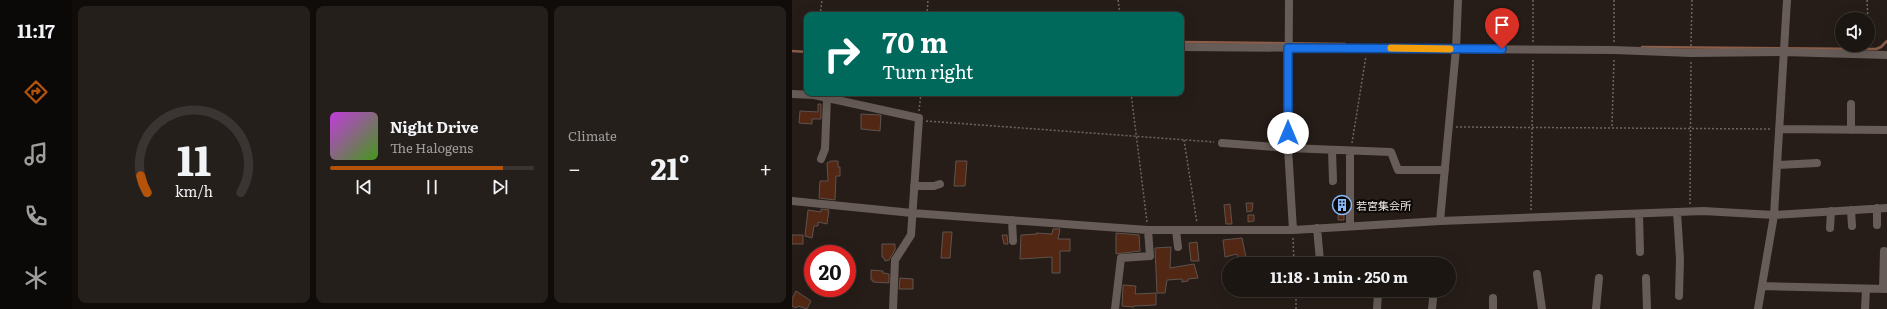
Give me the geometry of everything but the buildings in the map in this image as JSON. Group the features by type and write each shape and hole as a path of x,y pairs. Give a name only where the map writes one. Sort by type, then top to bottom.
{"street":[{"path":"1289,0 1288,148 1293,230"},
{"path":"1440,221 1456,49 1458,0"},
{"path":"1758,309 1774,215 1787,0"},
{"path":"1184,47 1614,50 1691,53 1783,52 1887,55"},
{"path":"792,94 804,95"},
{"path":"818,96 919,120 911,235 895,260 893,309"},
{"path":"821,159 826,149 827,98"},
{"path":"1851,104 1851,130"},
{"path":"1779,129 1887,130"},
{"path":"1222,143 1288,148 1391,152 1398,170 1445,170"},
{"path":"1332,150 1333,181"},
{"path":"1350,151 1350,226"},
{"path":"1777,165 1817,164"},
{"path":"914,186 934,186 940,184"},
{"path":"792,201 912,213 1148,230 1293,230 1440,221 1677,212 1774,215 1887,208"},
{"path":"1877,208 1877,225"},
{"path":"1851,210 1852,226"},
{"path":"1830,228 1831,211"},
{"path":"1677,212 1680,259 1679,296"},
{"path":"1639,214 1640,252"},
{"path":"1012,220 1013,241"},
{"path":"1317,228 1320,257"},
{"path":"1116,309 1121,258 1150,256 1148,230"},
{"path":"1176,230 1178,247"},
{"path":"1762,286 1885,289 1884,251"},
{"path":"1538,274 1542,309"},
{"path":"1596,309 1599,278"},
{"path":"1646,278 1648,309"},
{"path":"1865,309 1866,289"},
{"path":"1377,309 1378,297"},
{"path":"1493,298 1493,309"},
{"path":"1432,309 1433,299"}],"path":[{"path":"820,12 822,0"},
{"path":"927,12 928,0"},
{"path":"1118,0 1120,12"},
{"path":"1531,218 1533,0"},
{"path":"1612,127 1614,0"},
{"path":"1690,212 1692,0"},
{"path":"1867,0 1868,12"},
{"path":"1350,151 1367,48"},
{"path":"921,96 919,120 1222,143"},
{"path":"1131,96 1148,230"},
{"path":"1448,127 1779,129"},
{"path":"1184,140 1198,230"},
{"path":"1293,230 1294,257"},
{"path":"1296,297 1296,309"}],"waterway":[{"path":"1642,47 1876,49 1881,47 1887,41"},
{"path":"1184,42 1345,44"},
{"path":"792,51 804,52"}],"slow traffic":[{"path":"1391,48 1450,49"}],"place":[{"name":"若宮集会所","path":"1342,205"}],"route":[{"path":"1288,133 1288,48 1502,49"}]}
